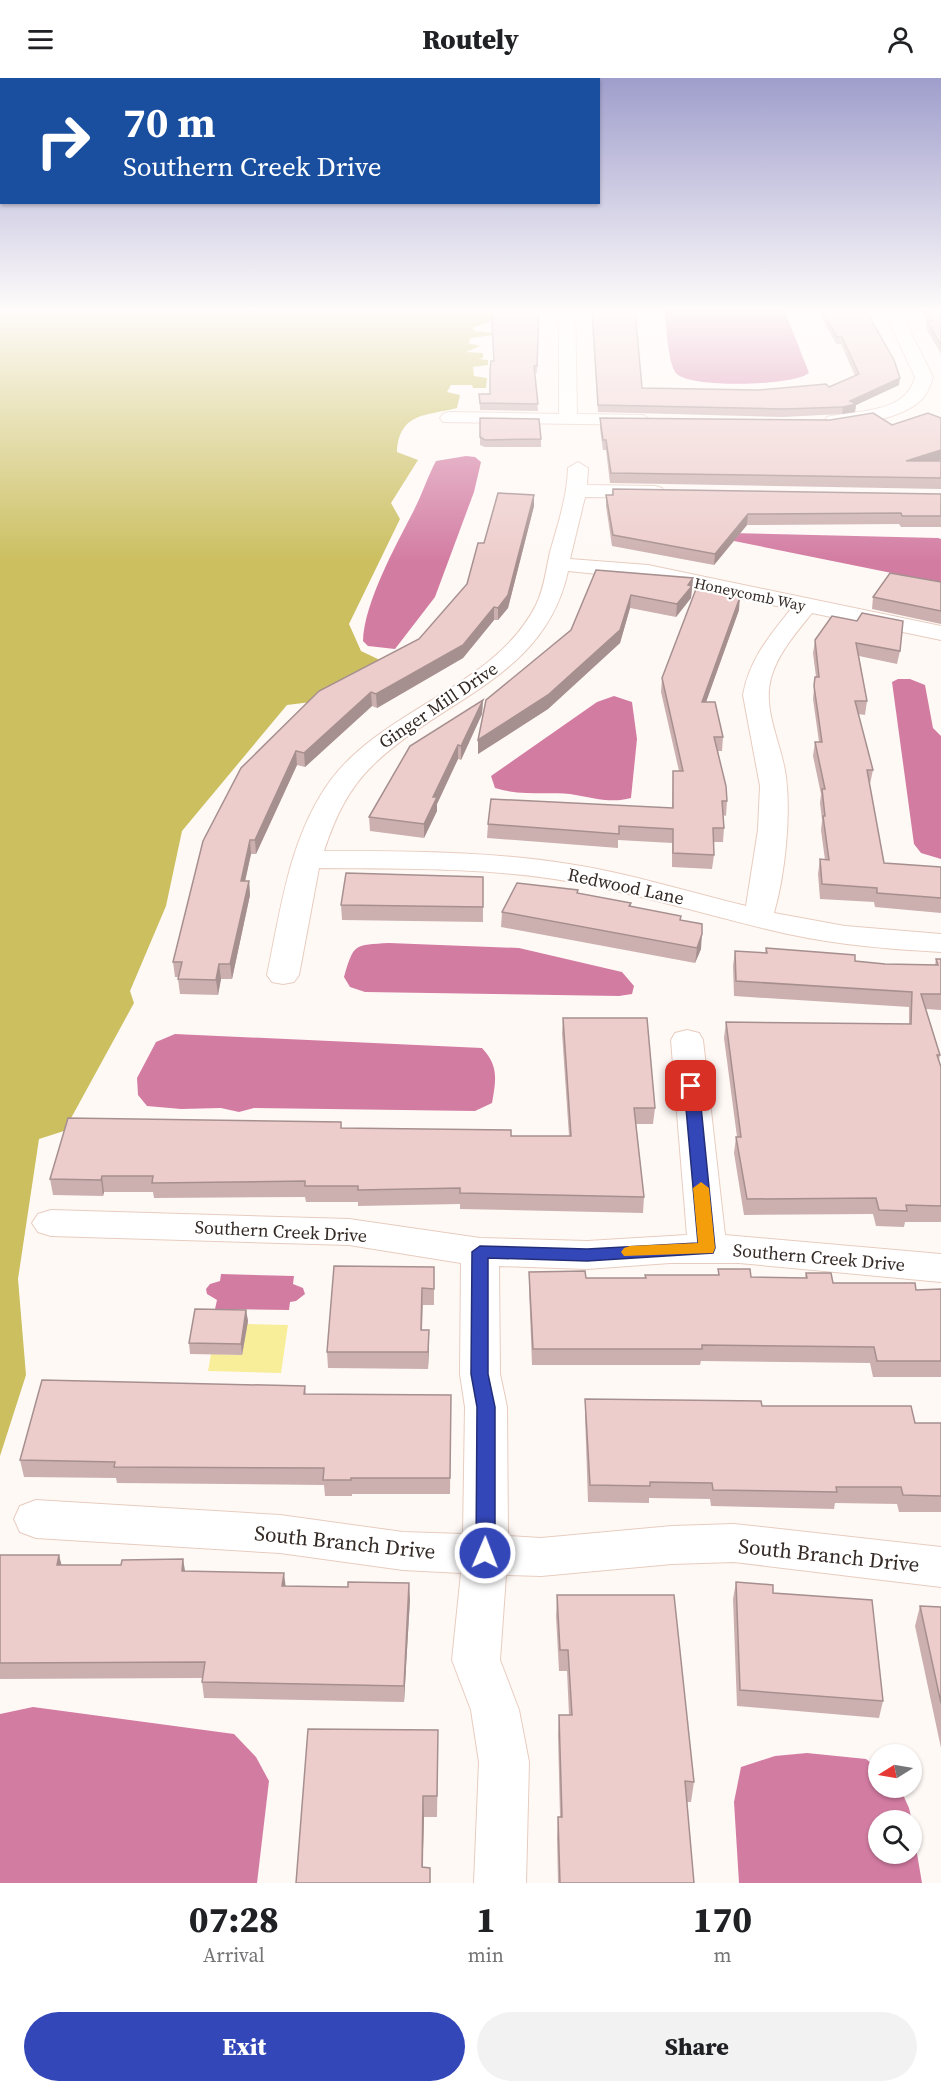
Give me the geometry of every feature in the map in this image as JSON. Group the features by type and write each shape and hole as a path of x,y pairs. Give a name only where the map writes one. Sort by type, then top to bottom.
{"street":[{"path":"568,393 568,420"},
{"path":"814,423 848,420 888,411 907,402 918,393"},
{"path":"449,418 661,421"},
{"name":"Ginger Mill Drive","path":"283,975 307,859 321,820 341,785 371,751 414,719 474,682 508,656 531,631 546,606 578,480 672,493"},
{"name":"Honeycomb Way","path":"558,564 648,572 941,633"},
{"path":"758,917 762,904 773,814 769,757 756,706 758,679 766,658 806,605"},
{"name":"Redwood Lane","path":"307,859 445,861 569,873 649,889 758,917 870,939 941,943"},
{"path":"687,1040 707,1248"},
{"name":"Southern Creek Drive","path":"51,1223 349,1232 480,1252 587,1255 707,1248 739,1249 941,1268"},
{"path":"480,1252 480,1374 486,1407 485,1553 476,1660 495,1710 504,1762 500,1883"},
{"name":"South Branch Drive","path":"36,1519 280,1534 403,1551 541,1557 672,1545 734,1543 941,1567"}],"shaded area":[{"path":"0,393 460,395 457,408 416,418 403,429 399,439 397,452 418,460 391,503 400,519 349,624 361,651 382,661 319,701 287,705 182,831 166,906 130,991 134,1003 64,1131 39,1139 18,1279 26,1375 0,1456"},
{"path":"466,456 475,457 481,462 474,492 435,597 395,649 368,646 363,641 375,592 436,461"},
{"path":"731,533 938,538 941,539 941,583 724,539"},
{"path":"898,679 910,679 925,685 933,728 941,736 941,859 921,853 914,844 892,682"},
{"path":"614,696 632,702 637,739 631,798 608,800 570,794 523,793 495,788 491,776 597,702"},
{"path":"369,944 519,948 622,972 634,986 632,994 619,996 365,992 350,987 344,977 353,952"},
{"path":"175,1034 482,1048 494,1067 495,1087 492,1103 475,1111 254,1108 239,1112 221,1108 181,1109 147,1106 138,1095 137,1078 156,1042"},
{"path":"221,1274 294,1276 293,1284 303,1288 305,1294 296,1301 290,1302 289,1310 215,1309 217,1300 207,1294 206,1289 210,1284 220,1281"},
{"path":"247,1324 288,1325 281,1373 208,1371 211,1354 242,1355"},
{"path":"33,1707 234,1734 256,1757 269,1781 257,1883 0,1883 0,1714"},
{"path":"807,1753 868,1761 868,1798 904,1798 909,1810 868,1810 868,1864 919,1864 922,1883 739,1883 734,1802 741,1767 775,1756"}],"building":[{"path":"537,393 538,404 480,403 479,394"},
{"path":"597,393 867,393 850,401 856,404 843,407 784,409 598,405"},
{"path":"873,413 892,425 928,413 941,418 941,450 906,461 941,461 941,478 611,473 600,418 830,420"},
{"path":"480,418 539,419 541,439 485,440 480,437"},
{"path":"613,489 941,494 941,516 902,516 901,513 748,514 715,554 613,535 606,495 613,495"},
{"path":"498,493 534,495 508,595 498,608 494,607 463,645 376,694 371,692 304,753 296,751 255,840 250,840 241,881 249,881 230,964 219,964 216,980 178,979 182,962 173,962 203,841 241,768 319,691 419,639 467,584 478,543 484,543"},
{"path":"596,570 693,578 688,585 692,586 677,604 631,595 620,630 548,695 478,740 486,700 571,630"},
{"path":"890,573 941,582 941,611 873,597"},
{"path":"696,589 740,597 702,702 715,702 723,737 714,737 726,786 727,801 722,801 724,828 713,828 714,855 673,853 673,829 619,826 619,834 488,824 491,799 673,808 673,771 683,771 662,678"},
{"path":"862,613 903,621 900,651 856,643 867,701 855,701 873,770 867,770 884,863 941,867 941,898 877,893 877,888 822,884 820,859 829,860 823,816 825,816 822,789 825,789 815,742 822,742 814,686 815,677 819,677 815,640 832,616 857,621"},
{"path":"483,700 433,797 437,797 424,824 369,817 410,746"},
{"path":"346,873 483,877 483,907 341,905"},
{"path":"517,883 578,890 577,893 631,903 629,906 681,916 680,920 702,924 702,934 697,948 502,912"},
{"path":"766,948 855,955 855,961 885,964 938,965 936,959 941,959 941,994 921,994 940,1055 937,1055 941,1067 941,1206 906,1205 907,1211 879,1210 876,1198 747,1199 736,1137 741,1137 726,1022 911,1024 912,992 736,981 735,951 767,953"},
{"path":"563,1018 647,1018 655,1108 634,1108 644,1197 460,1193 460,1188 358,1190 358,1186 305,1186 305,1181 152,1183 153,1176 102,1176 101,1180 50,1179 68,1118 341,1122 341,1128 511,1130 511,1136 571,1136"},
{"path":"334,1266 434,1267 434,1289 422,1288 421,1330 429,1330 428,1352 327,1352"},
{"path":"718,1269 750,1269 751,1277 807,1278 806,1273 831,1273 833,1283 915,1283 916,1290 941,1289 941,1361 877,1361 874,1347 702,1345 702,1349 533,1349 529,1272 585,1271 586,1278 646,1278 645,1275 719,1275"},
{"path":"195,1309 246,1310 241,1344 189,1343"},
{"path":"42,1380 305,1386 304,1394 451,1395 450,1478 323,1480 324,1468 114,1467 115,1462 20,1460"},
{"path":"585,1399 761,1401 762,1406 911,1406 915,1423 941,1423 941,1496 903,1495 901,1487 836,1487 837,1492 713,1490 712,1483 650,1482 650,1486 590,1485"},
{"path":"0,1555 59,1555 57,1565 121,1565 122,1560 183,1559 182,1571 284,1573 282,1586 348,1587 348,1582 409,1583 404,1686 202,1682 205,1662 0,1663"},
{"path":"736,1582 773,1585 773,1593 872,1600 883,1701 740,1690"},
{"path":"557,1595 674,1595 694,1782 685,1781 694,1883 560,1883 558,1817 562,1817 559,1715 572,1715 568,1650 560,1650"},
{"path":"920,1606 941,1607 941,1703"},
{"path":"308,1729 438,1730 437,1796 423,1796 422,1867 430,1868 430,1883 296,1883"}],"slow traffic":[{"path":"630,1252 707,1248 701,1188"}],"route":[{"path":"485,1553 486,1407 480,1374 480,1252 587,1255 707,1248 691,1086"}]}
